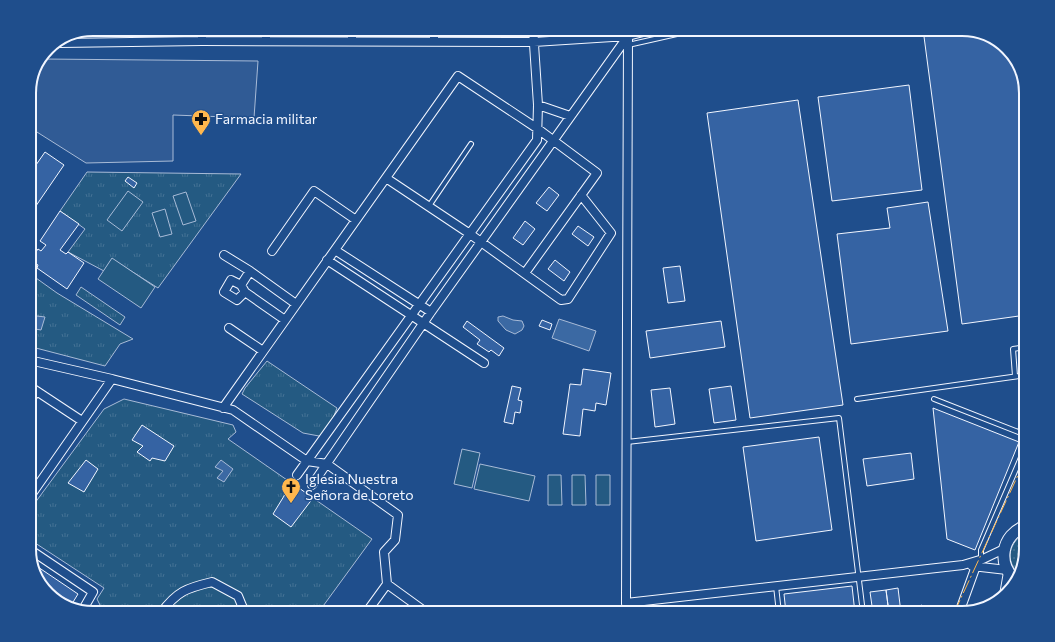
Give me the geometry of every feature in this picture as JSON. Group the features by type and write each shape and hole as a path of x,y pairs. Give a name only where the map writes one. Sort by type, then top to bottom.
{"main road":[{"path":"1011,575 1004,564 1004,549 1010,537 1019,530"}],"street":[{"path":"202,36 202,41"},
{"path":"266,36 266,41"},
{"path":"352,36 352,41"},
{"path":"434,36 434,42"},
{"path":"297,474 537,140 538,105 534,36"},
{"path":"66,43 202,41 534,42 628,36"},
{"path":"628,36 626,603 978,563 1004,549"},
{"path":"312,485 431,312 628,36"},
{"path":"223,408 458,76 538,129 597,173 524,273"},
{"path":"538,105 570,116"},
{"path":"386,178 470,234 561,300 568,299 611,233 581,196"},
{"path":"272,251 314,191 356,220"},
{"path":"335,250 431,312"},
{"path":"224,255 250,271 296,304"},
{"path":"327,260 424,322 484,363"},
{"path":"250,271 243,288 285,320"},
{"path":"229,328 263,351"},
{"path":"36,362 112,379 233,410 307,461 326,464 398,515 395,540 384,552 386,584 371,606"},
{"path":"36,488 112,379"},
{"path":"36,392 82,420"},
{"path":"36,553 93,592 85,606"},
{"path":"978,563 1011,575"},
{"path":"962,606 978,563"},
{"path":"166,606 171,600 185,589 212,582 238,596 242,606"},
{"path":"386,584 417,606"}],"lane":[{"path":"628,46 670,36"},
{"path":"429,206 471,144"},
{"path":"1015,376 1013,349 1019,348"},
{"path":"857,399 1019,376"},
{"path":"934,399 1019,432"},
{"path":"627,442 839,418 862,606"},
{"path":"978,563 981,550 997,517 1019,461"},
{"path":"776,586 778,606"}],"green space":[{"path":"87,172 241,174 158,288 112,259 104,271 68,252 85,229 60,211"},
{"path":"128,191 143,202 122,231 107,220"},
{"path":"186,192 196,221 183,225 173,196"},
{"path":"165,209 172,234 160,237 152,213"},
{"path":"112,258 155,287 141,308 98,279"},
{"path":"36,278 57,293 133,339 120,344 105,366 36,348"},
{"path":"81,287 125,317 120,325 76,295"},
{"path":"267,361 337,408 327,434 319,436 303,433 242,394 245,388"},
{"path":"124,399 233,425 236,432 228,439 372,539 323,606 100,606 97,599 104,588 36,544 36,501 104,409"},
{"path":"462,449 480,453 472,488 454,484"},
{"path":"480,464 535,476 529,501 474,489"},
{"path":"548,475 561,475 562,505 548,505"},
{"path":"572,475 585,475 586,505 572,505"},
{"path":"596,475 610,475 610,505 596,505"},
{"path":"1019,537 1019,556 1015,570 1011,563 1010,552"}],"shaded area":[{"path":"48,59 258,61 254,118 173,115 173,161 86,163 36,131 36,89 40,71"},
{"path":"36,316 45,317 41,330 36,329"},
{"path":"503,316 513,320 522,321 524,326 522,330 515,334 506,330 498,321 498,317"},
{"path":"559,319 596,331 589,351 552,338"},
{"path":"221,460 233,469 224,482 217,478 223,471 215,467"}],"building":[{"path":"924,36 969,36 984,40 997,48 1009,61 1016,75 1019,89 1019,316 962,324"},
{"path":"909,85 922,190 832,201 818,97"},
{"path":"798,100 843,405 750,418 707,113"},
{"path":"45,152 64,165 36,206 36,165"},
{"path":"128,177 137,183 134,188 125,181"},
{"path":"549,187 559,195 547,211 536,203"},
{"path":"928,202 948,331 851,344 837,234 890,228 887,208"},
{"path":"60,211 79,224 60,250 66,254 68,252 84,263 67,289 37,268 36,252 38,249 41,251 46,245 40,241"},
{"path":"525,221 535,229 523,245 513,238"},
{"path":"578,226 594,237 588,246 572,234"},
{"path":"555,260 570,272 564,281 548,269"},
{"path":"680,266 685,301 668,303 663,268"},
{"path":"542,320 552,324 550,330 539,326"},
{"path":"467,321 504,348 499,356 491,350 489,352 477,344 480,340 463,327"},
{"path":"721,321 725,347 650,358 646,331"},
{"path":"583,369 611,373 606,405 596,403 595,411 583,409 580,436 563,434 570,384 581,385"},
{"path":"512,386 521,388 518,400 522,401 520,413 515,412 513,424 504,422"},
{"path":"731,386 736,420 714,423 709,389"},
{"path":"670,388 675,424 655,427 651,390"},
{"path":"933,408 1019,442 975,550 947,539"},
{"path":"142,425 174,446 165,461 152,458 150,461 137,452 143,446 132,440"},
{"path":"819,437 832,530 756,541 743,447"},
{"path":"911,453 914,479 867,486 863,459"},
{"path":"86,460 98,469 84,492 68,483"},
{"path":"292,483 313,498 291,527 273,514"},
{"path":"39,568 78,594 73,603 58,594 48,584"},
{"path":"852,586 854,606 785,606 784,594"},
{"path":"898,588 900,606 888,606 886,590"},
{"path":"886,590 888,606 872,606 870,592"}],"power":[{"path":"957,606 1019,473"}],"place":[{"name":"Farmacia militar","path":"201,136"},
{"name":"Iglesia Nuestra Señora de Loreto","path":"291,504"}]}
